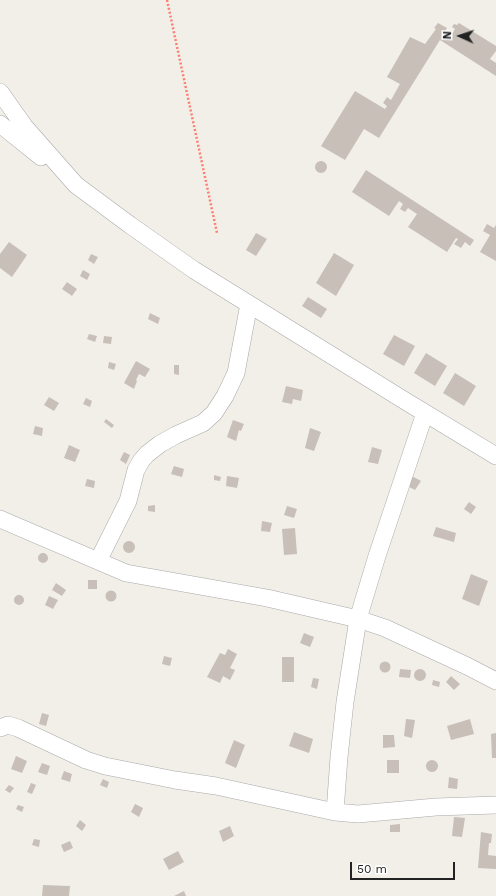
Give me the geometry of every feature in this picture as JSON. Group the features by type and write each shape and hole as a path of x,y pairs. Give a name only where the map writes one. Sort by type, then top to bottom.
{"street":[{"path":"0,92 24,126 76,185"},
{"path":"0,124 76,185 194,270 496,456"},
{"path":"98,561 125,508 136,470 141,461 147,454 160,444 176,435 203,424 214,413 225,396 236,373 249,304"},
{"path":"335,812 345,702 358,619 377,556 425,413"},
{"path":"0,519 126,572 267,598 358,619 385,628 496,681"},
{"path":"0,728 8,725 18,728 86,760 105,766 168,779 216,786 335,812 358,814 436,807 496,805"}],"path":[{"path":"168,0 217,233"}],"building":[{"path":"438,23 447,28 445,31 451,35 455,29 452,27 454,24 457,25 459,23 496,46 496,51 490,59 496,63 496,76 440,40 379,138 364,129 345,160 321,146 355,91 385,109 387,106 383,103 387,97 391,100 400,84 387,77 410,37 425,44 436,29 434,28"},
{"path":"319,161 323,161 327,167 323,173 319,173 315,169 315,165"},
{"path":"366,170 474,240 470,246 465,242 461,248 454,244 458,239 456,238 447,252 408,227 417,214 408,208 405,212 400,209 403,204 399,201 389,216 352,192"},
{"path":"487,224 494,228 496,225 496,261 480,252 490,235 483,231"},
{"path":"256,233 267,239 256,256 246,250"},
{"path":"9,242 27,255 12,277 0,268 0,254"},
{"path":"334,253 354,265 336,296 316,283"},
{"path":"91,254 98,257 94,264 88,260"},
{"path":"83,270 90,274 87,280 80,276"},
{"path":"67,282 77,289 72,296 62,289"},
{"path":"308,297 327,309 321,318 302,306"},
{"path":"150,313 160,318 158,324 148,319"},
{"path":"89,334 97,336 95,342 87,339"},
{"path":"394,335 415,346 404,366 383,354"},
{"path":"104,336 112,337 111,344 103,343"},
{"path":"426,353 447,366 435,386 414,373"},
{"path":"136,361 150,369 145,377 139,374 134,389 124,383"},
{"path":"109,362 116,364 114,370 108,368"},
{"path":"174,365 179,365 179,375 174,374"},
{"path":"455,373 476,386 464,406 443,393"},
{"path":"286,386 303,390 301,401 293,399 292,404 282,402"},
{"path":"49,397 59,403 54,411 44,405"},
{"path":"86,398 92,401 90,407 83,404"},
{"path":"106,419 114,425 112,428 104,422"},
{"path":"233,420 244,424 241,431 239,430 236,441 227,437"},
{"path":"35,426 43,428 42,436 33,434"},
{"path":"310,428 321,432 314,451 305,448"},
{"path":"69,445 80,450 75,462 64,458"},
{"path":"372,447 382,450 378,464 368,462"},
{"path":"124,452 130,455 126,464 120,460"},
{"path":"174,466 184,469 182,477 171,474"},
{"path":"214,475 221,477 220,481 214,480"},
{"path":"410,475 421,481 415,490 404,484"},
{"path":"227,476 239,478 237,488 226,486"},
{"path":"87,479 95,481 94,488 85,486"},
{"path":"469,502 476,507 471,514 464,509"},
{"path":"155,505 155,512 148,511 148,506"},
{"path":"287,506 297,509 294,518 284,515"},
{"path":"262,521 272,523 270,532 261,531"},
{"path":"436,527 456,533 454,542 433,536"},
{"path":"295,528 297,554 284,555 282,529"},
{"path":"129,541 133,543 135,547 133,551 129,553 125,551 123,547 125,543"},
{"path":"41,553 45,553 47,554 47,562 41,563 38,560 38,556"},
{"path":"471,574 488,581 479,606 462,599"},
{"path":"88,580 97,580 97,589 88,589"},
{"path":"56,583 66,590 62,596 52,590"},
{"path":"109,591 113,591 115,592 115,600 109,601 106,598 106,594"},
{"path":"19,595 24,600 19,605 14,600"},
{"path":"49,596 58,600 53,609 45,605"},
{"path":"304,633 314,637 310,647 300,643"},
{"path":"228,649 237,654 230,668 235,670 230,680 223,676 220,683 207,677 220,653 225,655"},
{"path":"164,656 172,658 170,666 162,664"},
{"path":"282,657 294,657 294,682 282,682"},
{"path":"385,661 389,663 391,667 389,671 385,673 381,671 379,667 381,663"},
{"path":"400,669 411,670 410,678 399,677"},
{"path":"418,669 422,669 426,675 422,681 418,681 414,677 414,673"},
{"path":"451,676 460,684 454,690 446,682"},
{"path":"313,678 319,679 317,689 311,687"},
{"path":"433,680 440,682 439,687 432,685"},
{"path":"42,713 49,715 46,726 39,724"},
{"path":"406,719 415,720 412,738 404,736"},
{"path":"470,719 474,734 451,740 447,726"},
{"path":"294,732 313,739 309,753 289,746"},
{"path":"496,733 496,758 492,758 491,734"},
{"path":"383,735 394,735 395,747 383,748"},
{"path":"234,740 245,745 236,768 225,763"},
{"path":"16,756 27,761 22,773 11,769"},
{"path":"387,760 399,760 399,773 387,773"},
{"path":"430,760 434,760 438,766 434,772 430,772 426,768 426,764"},
{"path":"42,763 50,766 47,775 38,772"},
{"path":"64,771 72,774 70,782 61,779"},
{"path":"449,777 458,779 457,789 448,788"},
{"path":"103,779 109,782 107,788 100,785"},
{"path":"31,783 36,785 32,794 27,792"},
{"path":"9,785 14,788 10,793 5,790"},
{"path":"135,804 143,808 139,817 131,812"},
{"path":"18,805 24,807 22,812 16,809"},
{"path":"454,817 465,818 462,837 452,836"},
{"path":"80,820 86,825 82,831 76,826"},
{"path":"400,824 400,832 390,832 390,825"},
{"path":"230,826 234,836 223,842 219,831"},
{"path":"481,832 492,834 491,843 489,843 488,855 496,856 496,869 478,868"},
{"path":"34,839 40,840 39,847 32,845"},
{"path":"70,841 73,848 64,852 61,845"},
{"path":"178,851 184,862 169,870 163,859"},
{"path":"43,885 70,886 69,896 42,896"},
{"path":"184,891 186,896 174,896"}]}
